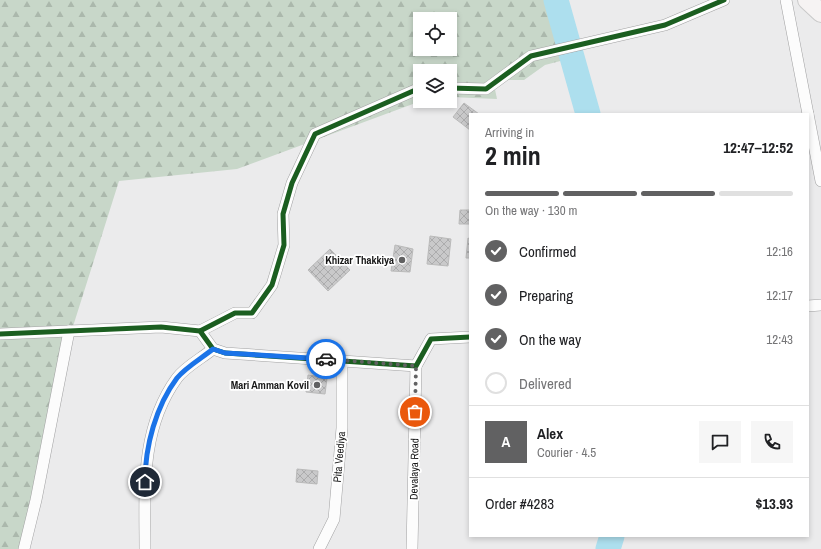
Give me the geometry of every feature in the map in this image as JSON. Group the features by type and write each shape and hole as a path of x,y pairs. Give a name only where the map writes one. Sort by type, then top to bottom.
{"main road":[{"path":"807,0 821,13"}],"street":[{"path":"457,88 486,89 531,56 665,25 724,0"},
{"path":"786,0 808,113"},
{"path":"0,334 161,327 200,331 235,312 252,313 272,285 284,245 283,214 288,195 315,134 413,91"},
{"path":"809,119 821,182"},
{"path":"809,306 821,305"},
{"path":"24,549 36,500 69,331"},
{"path":"200,331 213,349 225,353 416,366 432,339 469,337"},
{"path":"145,549 145,468 156,416 178,377 213,349"},
{"name":"Pita Veediya","path":"319,549 334,519 342,428 342,361"},
{"name":"Devalaya Road","path":"412,549 416,366"}],"green space":[{"path":"0,0 553,0 568,59 545,65 524,80 493,80 497,99 457,97 457,64 413,64 413,104 237,169 119,181 63,358 20,549 0,549"}],"building":[{"path":"464,103 478,113 469,113 469,129 453,117"},
{"path":"460,210 469,210 469,224 459,224"},
{"path":"430,236 451,239 448,266 427,264"},
{"path":"468,238 469,258 466,258"},
{"name":"Khizar Thakkiya","path":"395,245 413,249 410,272 391,271"},
{"path":"330,249 350,270 328,291 308,270"},
{"name":"Mari Amman Kovil","path":"308,375 327,378 325,394 306,392"},
{"path":"297,469 318,471 317,484 296,482"}],"waterway":[{"path":"556,0 588,113"},
{"path":"608,549 612,537"}],"cycle path":[{"path":"457,88 486,89 531,56 665,25 724,0"},
{"path":"200,331 235,313 252,313 272,285 284,245 283,214 292,183 315,134 413,91"},
{"path":"0,334 161,327 200,331 213,349 225,353 416,366 431,339 469,337"}],"way so far":[{"path":"326,359 416,366 415,412"}],"place":[{"name":"Khizar Thakkiya","path":"402,260"},
{"name":"Mari Amman Kovil","path":"317,385"}],"route":[{"path":"145,482 145,468 156,416 178,377 213,349 225,353 326,359"}]}
